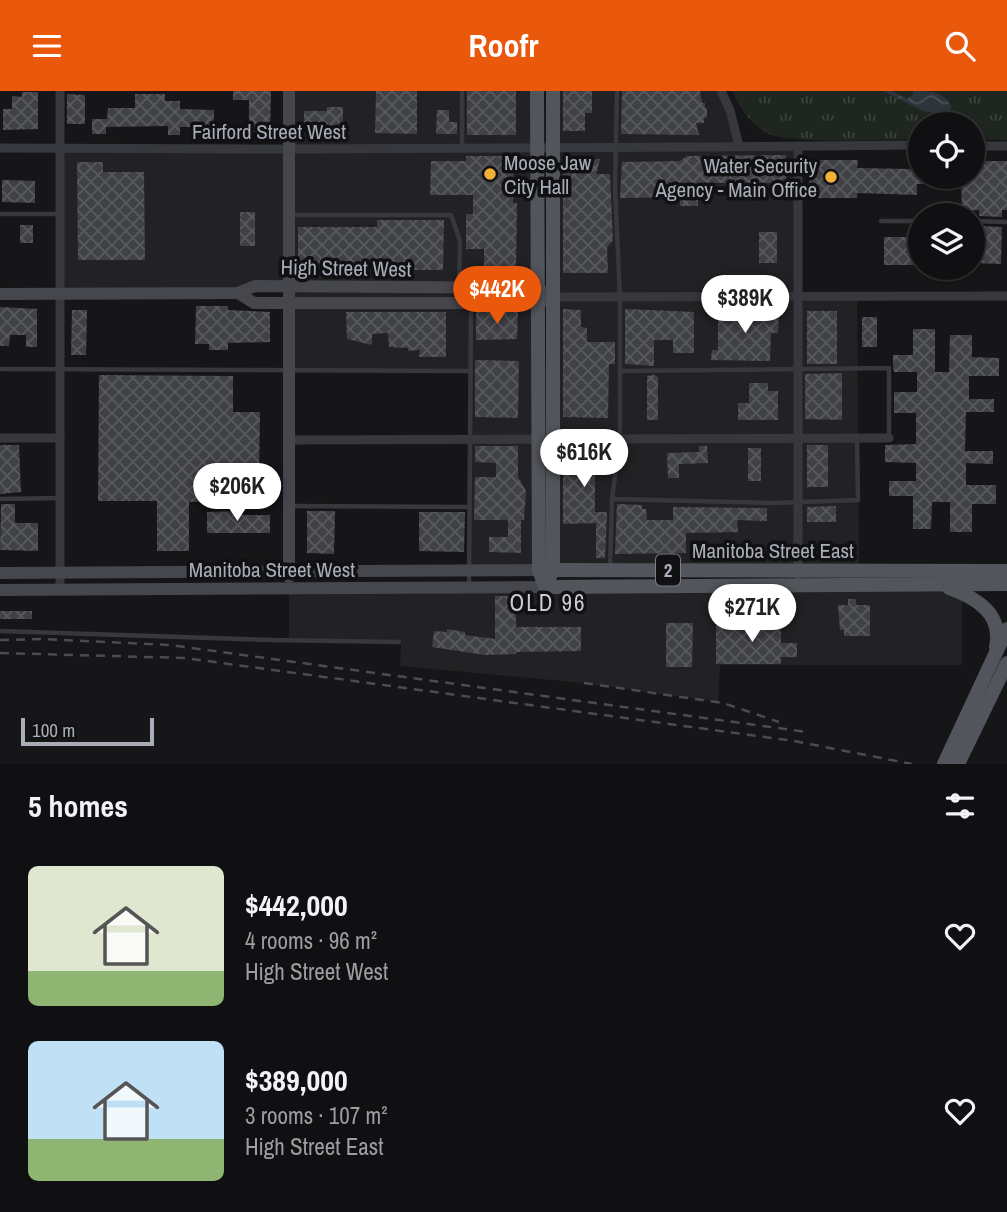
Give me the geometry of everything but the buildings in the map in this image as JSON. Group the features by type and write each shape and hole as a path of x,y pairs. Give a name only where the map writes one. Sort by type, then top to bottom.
{"main road":[{"path":"289,91 289,588"},
{"path":"537,91 538,440 546,570"},
{"path":"545,587 554,439 553,91"},
{"name":"High Street West","path":"0,294 238,293 255,286 289,286 537,288 553,297"},
{"name":"High Street West","path":"238,293 254,303 537,303 553,297"},
{"name":"Manitoba Street East","path":"546,570 610,569 942,585 1007,585"},
{"name":"Manitoba Street West","path":"0,573 546,570"},
{"name":"Manitoba Street East","path":"545,587 1007,571"},
{"name":"2","path":"942,585 962,593 991,612 998,638 1000,662 944,764"},
{"name":"Manitoba Street West","path":"0,590 545,587"},
{"name":"2","path":"958,764 1000,662 1007,629"}],"street":[{"path":"60,91 60,591"},
{"path":"720,91 730,110 739,146"},
{"name":"Fairford Street West","path":"0,148 908,145"},
{"path":"798,146 798,578"},
{"path":"985,146 1007,146"},
{"path":"553,297 1007,296"},
{"path":"0,438 60,438"},
{"path":"289,440 889,438"}],"lane":[{"path":"462,91 463,148"},
{"path":"610,569 612,499 620,439 620,298 615,186 617,91"},
{"path":"0,214 60,214"},
{"path":"288,215 451,215 460,241 459,288 471,303 469,588"},
{"path":"881,221 908,221"},
{"path":"985,221 1007,222"},
{"path":"620,371 889,368 889,438"},
{"path":"0,369 471,371"},
{"path":"612,499 774,503 858,500 857,438"},
{"path":"0,499 60,498"},
{"path":"289,506 470,507"},
{"path":"0,631 399,642"}],"shaded area":[{"path":"289,91 537,91 539,570 469,571 471,371 289,370 289,287 238,293 60,293 60,148 288,149"},
{"path":"553,91 721,91 739,146 798,146 798,297 857,297 859,571 553,570"},
{"path":"941,585 962,592 962,665 720,665 718,702 584,683 400,666 401,642 289,641 289,588"}],"green space":[{"path":"732,91 1007,91 1007,140 985,139 985,112 908,112 908,139 818,140 779,137 767,133 755,125"}],"water":[{"path":"883,91 892,91 907,99 913,95 913,91 937,93 949,102 952,108 946,112 923,111"}],"railway":[{"path":"0,640 43,639 170,645 807,732"},
{"path":"0,653 185,658 794,741 912,764"},
{"path":"584,683 723,703 779,722"}],"place":[{"name":"Moose Jaw City Hall","path":"490,174"},
{"name":"Water Security Agency - Main Office","path":"831,177"}],"district":[{"name":"OLD 96","path":"548,602"}]}
